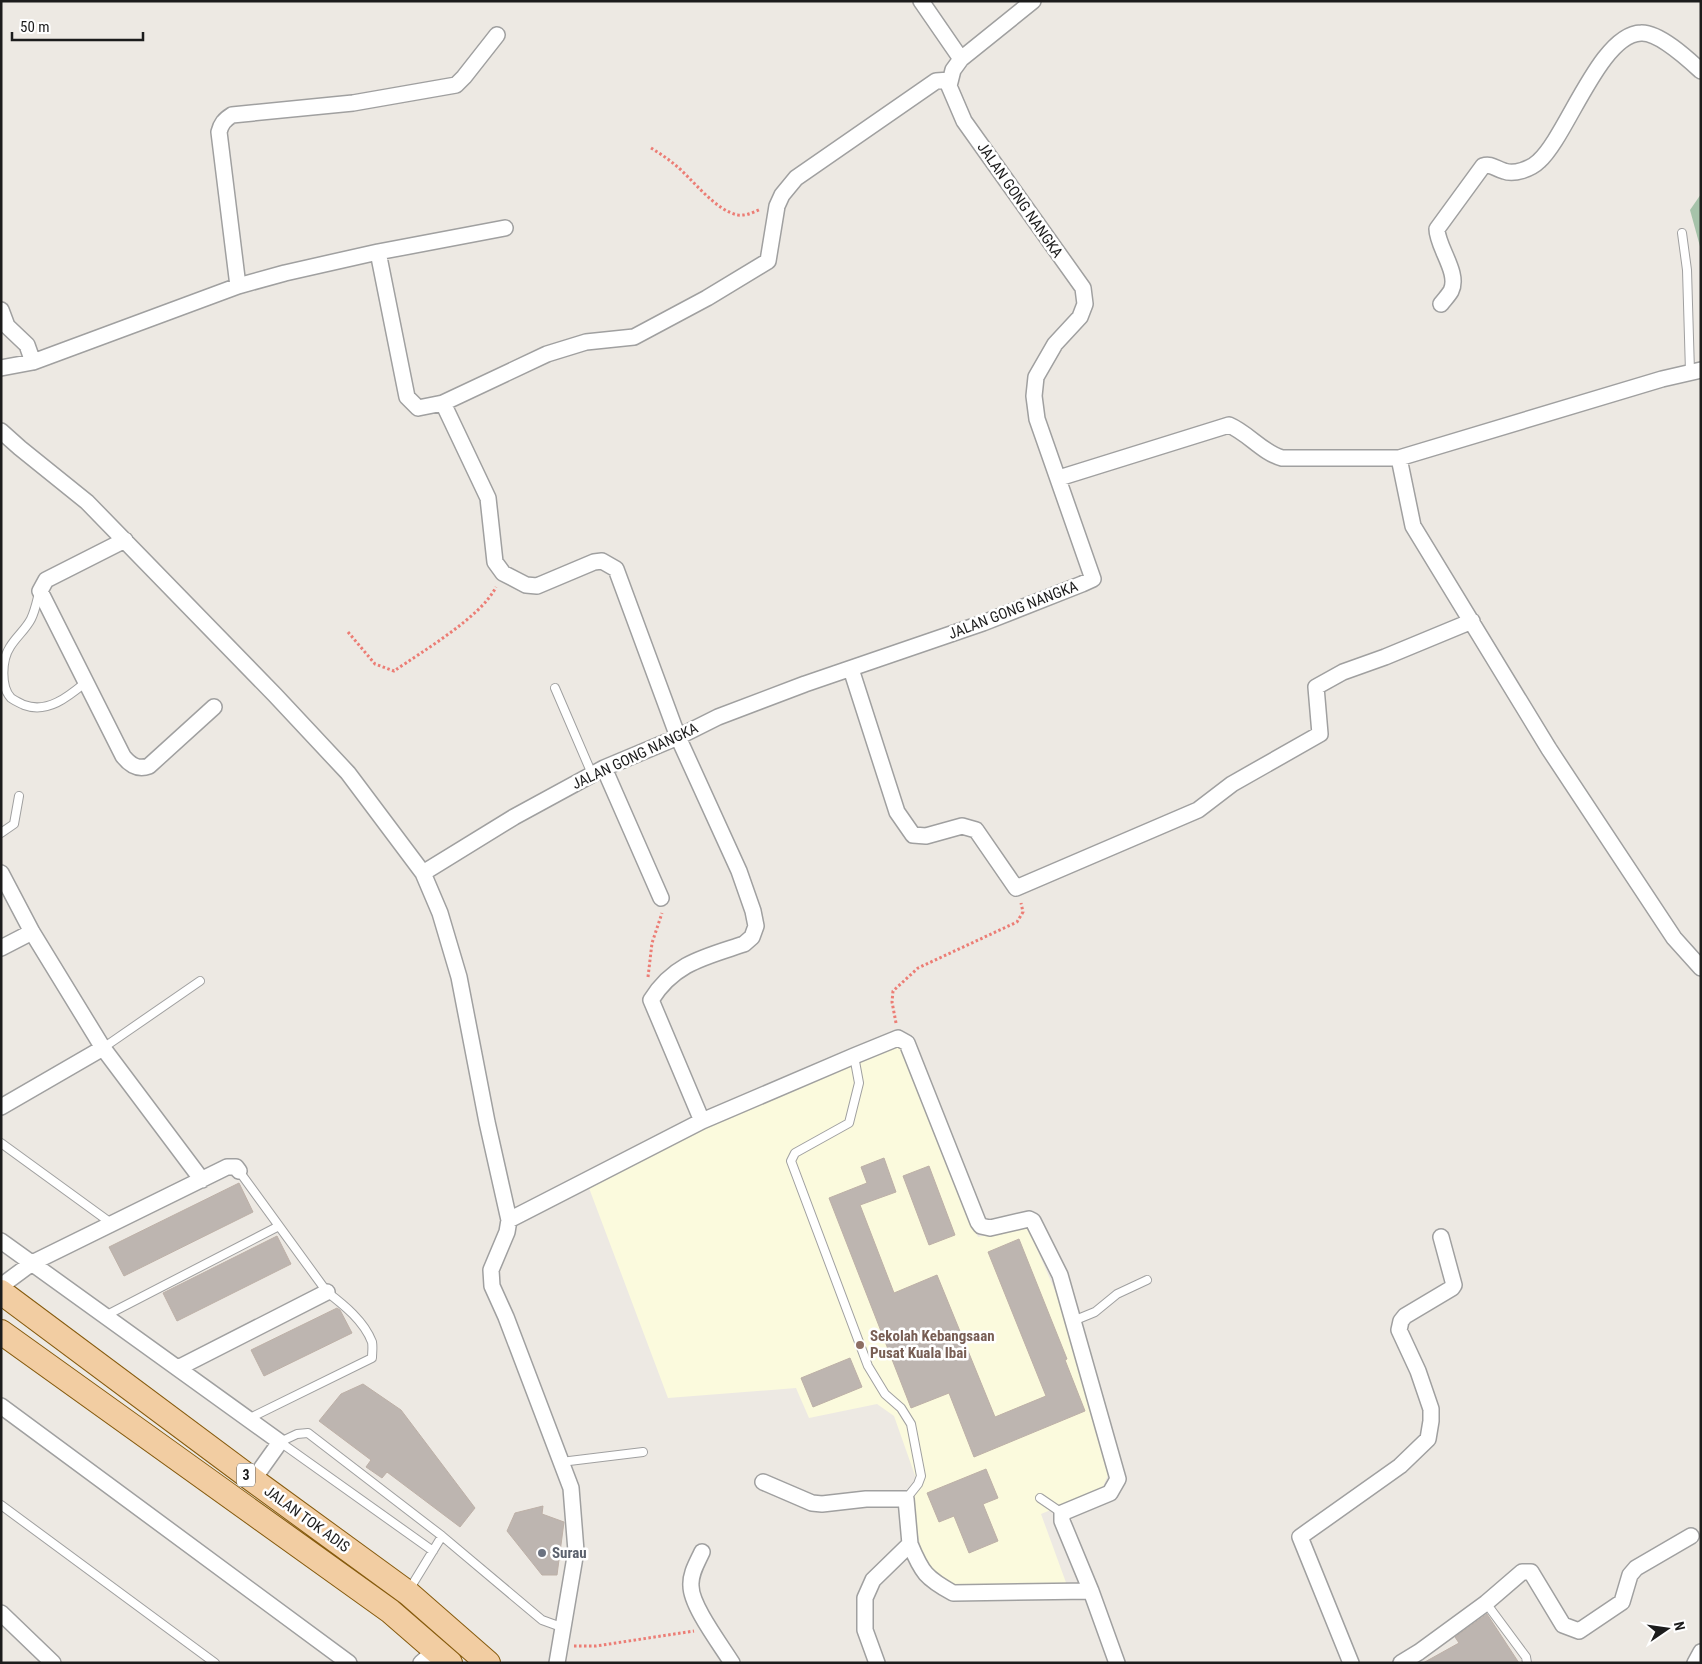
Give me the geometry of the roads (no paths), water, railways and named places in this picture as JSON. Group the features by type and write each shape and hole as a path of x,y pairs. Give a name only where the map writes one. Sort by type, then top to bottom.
{"main road":[{"name":"JALAN TOK ADIS","path":"1,1292 408,1593 488,1663"},
{"name":"JALAN TOK ADIS","path":"1,1332 390,1611 435,1659"}],"street":[{"path":"921,1 961,59"},
{"path":"378,252 407,397 418,408 443,403 547,354 586,342 634,337 707,298 768,261 777,206 782,195 796,178 936,81 950,80 952,70 961,59 1033,1"},
{"path":"1441,304 1452,290 1453,283 1437,229 1483,166 1490,165 1513,173 1538,162 1550,148 1601,60 1630,36 1641,33 1651,35 1680,51 1701,71"},
{"path":"238,286 219,132 225,120 232,116 353,103 456,85 464,78 497,35"},
{"name":"JALAN GONG NANGKA","path":"423,873 514,817 598,771 678,737 718,717 805,684 983,623 1093,579 1037,419 1034,396 1036,377 1055,344 1080,317 1085,304 1082,288 964,121 949,86 950,80"},
{"path":"1,368 33,362 238,286 286,272 505,228"},
{"path":"1,310 7,326 30,350 33,362"},
{"path":"1059,478 1228,425 1241,430 1273,456 1282,458 1399,458 1695,371"},
{"path":"443,403 488,498 495,562 503,573 526,585 537,586 594,562 602,561 616,569 678,737 739,871 753,911 756,926 752,937 744,944 681,968 659,987 651,1000 702,1121"},
{"path":"1,431 87,502 275,695 348,773 423,873 440,913 458,977 509,1220 507,1232 491,1270 492,1286 506,1317 571,1488 576,1551 557,1663"},
{"path":"1399,458 1413,526 1549,749 1674,938 1701,968"},
{"path":"125,540 46,580 40,591 123,756 137,768 149,766 214,707"},
{"path":"851,669 897,812 913,835 926,836 962,826 976,830 1016,888 1198,810 1232,784 1320,734 1316,687 1343,672 1472,622"},
{"path":"598,771 661,898"},
{"path":"1,873 32,932 102,1048 202,1180"},
{"path":"1,948 32,932"},
{"path":"509,1220 702,1121 898,1038 903,1039 907,1042 978,1222 981,1226 990,1228 1029,1219 1033,1221 1060,1275 1118,1479 1110,1493 1062,1513 1062,1521 1091,1591 1117,1663"},
{"path":"1,1107 102,1048"},
{"path":"1,1286 32,1263 227,1167 236,1167 240,1171"},
{"path":"1350,1663 1300,1537 1400,1466 1428,1439 1431,1409 1418,1371 1399,1330 1401,1321 1405,1316 1454,1285 1441,1237"},
{"path":"1,1241 280,1442 253,1480"},
{"path":"178,1368 327,1292"},
{"path":"1,1406 349,1663"},
{"path":"763,1482 812,1502 822,1504 836,1504 866,1499 906,1500 910,1544 920,1568 934,1583 953,1593 1091,1591"},
{"path":"1401,1663 1486,1603 1522,1572 1531,1572 1563,1625 1579,1630 1622,1602 1630,1574 1636,1568 1691,1536"},
{"path":"877,1663 865,1630 865,1598 873,1580 910,1544"},
{"path":"702,1552 693,1574 691,1586 694,1601 732,1663"},
{"path":"1,1613 53,1663"},
{"path":"1695,1663 1701,1652"}],"lane":[{"path":"1682,233 1688,270 1695,371"},
{"path":"40,591 31,619 10,647 6,656 3,667 4,679 10,697 32,708 43,707 60,702 86,682"},
{"path":"554,688 598,771"},
{"path":"1,833 14,824 19,796"},
{"path":"102,1048 200,981"},
{"path":"854,1056 859,1083 849,1123 795,1153 792,1161 868,1366 885,1394 901,1408 910,1424 921,1476 918,1484 906,1500"},
{"path":"1,1143 111,1223"},
{"path":"240,1171 327,1292 344,1306 365,1329 373,1344 372,1358 248,1419"},
{"path":"105,1316 279,1226"},
{"path":"1073,1321 1095,1312 1117,1294 1147,1280"},
{"path":"433,1551 280,1442 297,1434 308,1433 442,1536 542,1620 564,1628"},
{"path":"562,1462 643,1452"},
{"path":"1040,1498 1062,1513"},
{"path":"1,1505 215,1663"},
{"path":"408,1593 442,1536"},
{"path":"1486,1603 1526,1656 1527,1663"}],"place":[{"name":"Sekolah Kebangsaan Pusat Kuala Ibai","path":"860,1345"},
{"name":"Surau","path":"542,1553"}]}
